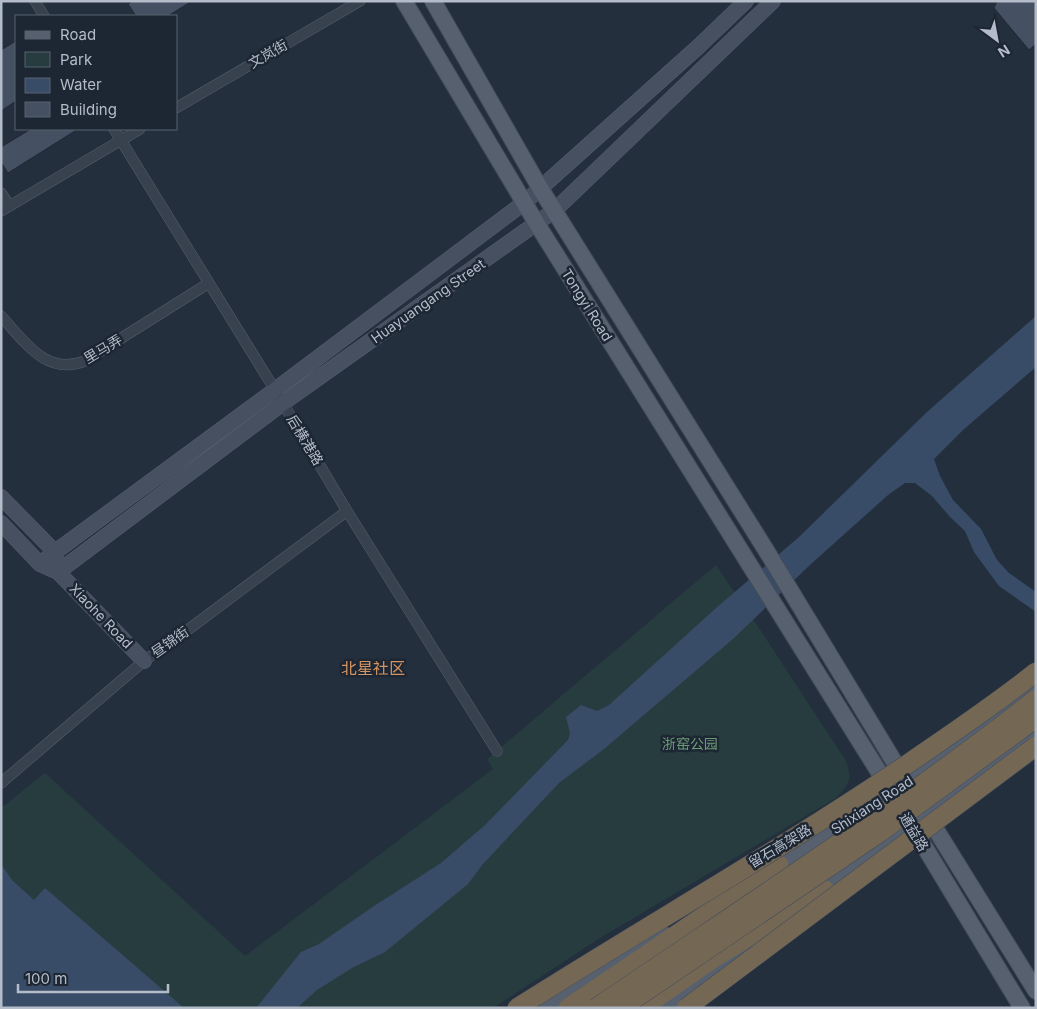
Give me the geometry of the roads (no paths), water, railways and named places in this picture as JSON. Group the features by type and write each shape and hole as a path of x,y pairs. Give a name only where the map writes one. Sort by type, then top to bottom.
{"highway":[{"name":"留石高架路","path":"517,1008 619,943 856,799 961,728 1036,672"},
{"name":"留石高架路","path":"596,1008 869,823 979,744 1036,699"},
{"path":"621,1008 880,833 1036,718"},
{"path":"686,1008 1036,746"},
{"path":"568,1008 779,865"},
{"path":"642,1008 714,958 825,890"}],"main road":[{"name":"Tongyi Road","path":"404,1 537,224 774,606"},
{"name":"Tongyi Road","path":"433,1 540,188 792,592"},
{"name":"通益路","path":"792,592 906,783 1036,991"},
{"name":"通益路","path":"774,606 892,793 911,827 1023,1007"},
{"name":"Shixiang Road","path":"547,1008 613,963 779,865 892,793 1036,685"},
{"path":"667,1008 1036,732"}],"street":[{"path":"35,1 43,15"},
{"name":"文岚街","path":"178,107 360,1"},
{"name":"Huayuangang Street","path":"58,572 524,202 746,1"},
{"name":"Huayuangang Street","path":"40,564 279,397 537,224 555,210 773,1"},
{"name":"后横港路","path":"115,130 279,397 347,512 497,751"},
{"path":"1,193 6,209 138,130"},
{"name":"里马弄","path":"1,316 34,352 59,365 72,366 85,361 209,283"},
{"path":"1,497 55,552"},
{"name":"昼锦街","path":"1,783 144,661 347,512"},
{"name":"Xiaohe Road","path":"1,523 40,564 58,572 144,661"},
{"name":"Xiaohe Road","path":"55,552 58,572"}],"water":[{"path":"1036,316 1036,367 963,430 934,459 940,476 953,500 981,529 997,560 1009,573 1036,592 1036,612 999,586 974,552 965,531 932,496 915,483 905,483 888,495 811,564 733,639 604,749 559,783 483,864 468,884 385,952 352,968 317,990 297,1008 256,1008 301,952 319,944 441,863 485,825 568,740 570,733 566,717 581,705 597,711 609,705 716,608 799,537 927,412"},
{"path":"1,864 12,880 34,900 45,888 184,1008 1,1008"}],"district":[{"name":"北星社区","path":"373,668"}],"park label":[{"name":"浙窑公园","path":"690,744"}]}
